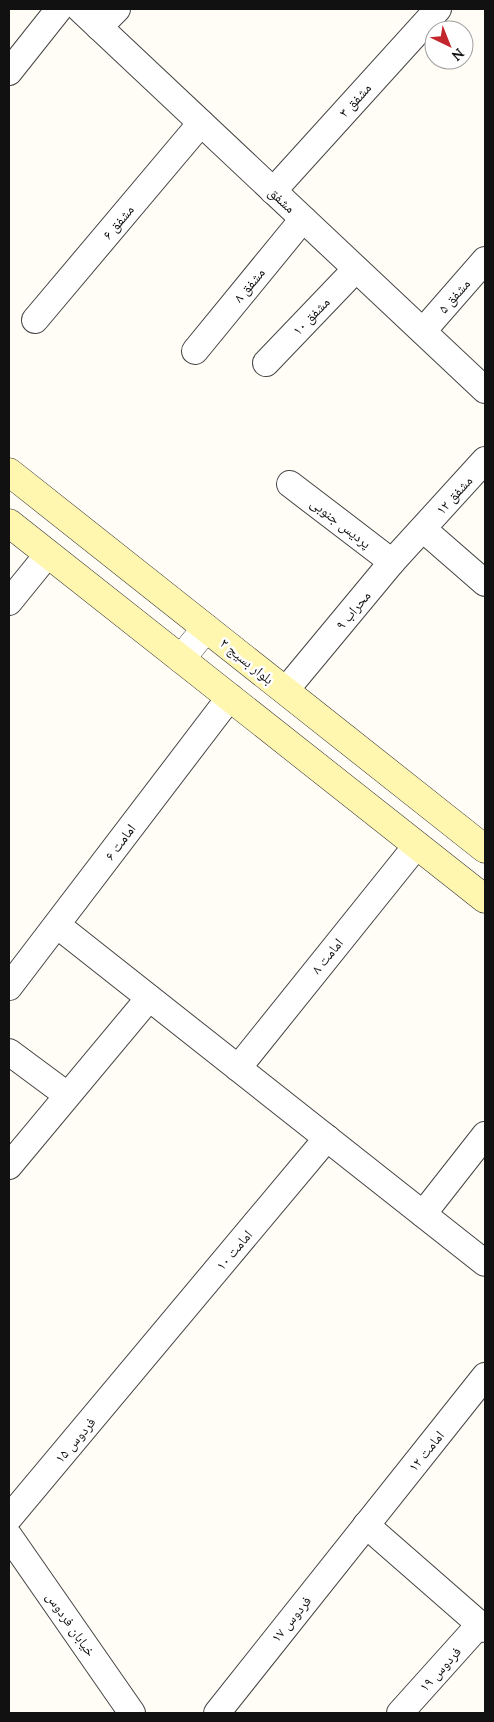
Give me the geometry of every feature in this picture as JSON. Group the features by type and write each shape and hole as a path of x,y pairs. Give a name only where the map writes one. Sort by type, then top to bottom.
{"main road":[{"name":"بلوار بسیج ۲","path":"9,472 485,849"},
{"path":"9,523 485,899"}],"street":[{"path":"9,72 58,9"},
{"name":"مشفق","path":"80,9 108,18 201,123 485,390"},
{"name":"مشفق ۳","path":"273,191 438,9"},
{"name":"مشفق ۶","path":"35,320 201,123"},
{"name":"مشفق ۸","path":"195,351 303,219"},
{"name":"مشفق ۵","path":"423,331 485,260"},
{"name":"مشفق ۱۰","path":"266,363 356,269"},
{"name":"مشفق ۱۲","path":"422,529 485,460"},
{"name":"پردیس جنوبی","path":"290,484 392,562"},
{"path":"422,529 485,583"},
{"name":"محراب ۹","path":"285,692 392,562 422,529"},
{"path":"9,602 48,554"},
{"path":"182,659 206,628"},
{"name":"امامت ۶","path":"9,987 230,698"},
{"name":"امامت ۸","path":"238,1068 417,845"},
{"path":"57,925 485,1263"},
{"path":"9,1166 149,998"},
{"path":"9,1052 67,1095"},
{"path":"423,1214 485,1135"},
{"name":"امامت ۱۰","path":"140,1361 327,1138"},
{"name":"فردوس ۱۵","path":"9,1518 140,1361"},
{"name":"امامت ۱۲","path":"366,1525 485,1376"},
{"path":"366,1525 483,1626"},
{"name":"فردوس ۱۷","path":"216,1713 366,1525"},
{"name":"خیابان فردوس","path":"9,1536 132,1713"},
{"name":"فردوس ۱۹","path":"400,1713 483,1626"}]}
